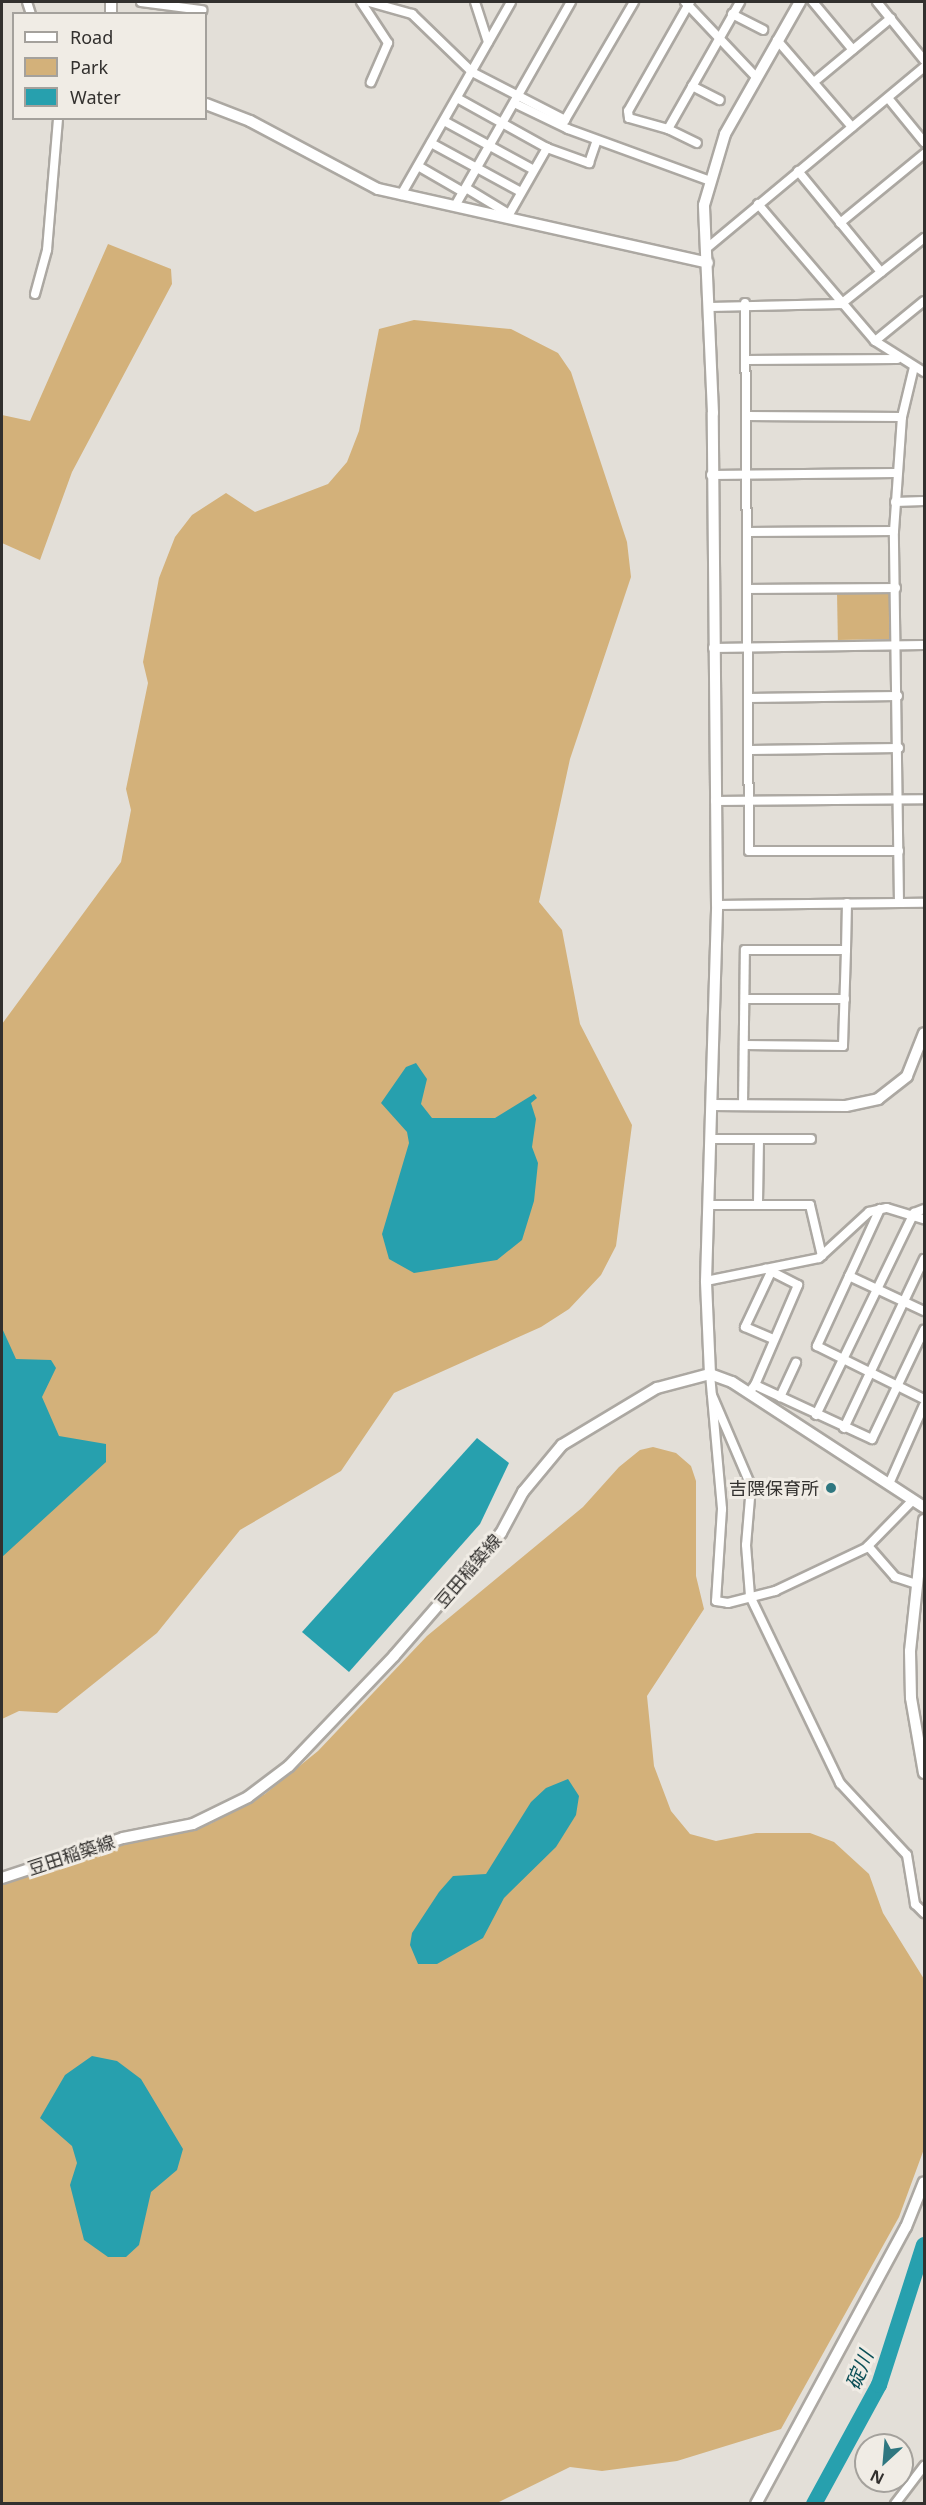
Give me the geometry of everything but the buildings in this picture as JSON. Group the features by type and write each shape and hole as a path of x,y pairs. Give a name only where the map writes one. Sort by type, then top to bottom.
{"street":[{"path":"141,2 202,10"},
{"path":"361,2 388,42 371,82"},
{"path":"369,2 412,14 472,72 516,99 597,140 707,180"},
{"path":"475,2 488,42"},
{"path":"401,195 511,2"},
{"path":"455,206 571,2"},
{"path":"516,99 565,120 634,2"},
{"path":"668,129 740,2"},
{"path":"800,2 725,134 707,180 717,905 706,1281 710,1374 722,1520 716,1600 728,1603 775,1591 868,1546 913,1500"},
{"path":"813,2 853,50"},
{"path":"878,2 924,60"},
{"path":"697,143 668,129 629,118 628,111 688,3 718,39 756,77"},
{"path":"732,14 763,30"},
{"path":"814,82 891,18"},
{"path":"777,40 852,127"},
{"path":"707,248 924,67"},
{"path":"692,86 720,100"},
{"path":"457,98 547,148 589,163 597,140"},
{"path":"888,98 924,142"},
{"path":"207,104 250,121 362,182 401,195 508,216 708,263"},
{"path":"35,294 47,250 58,120"},
{"path":"444,121 534,170"},
{"path":"431,143 522,192"},
{"path":"508,216 547,148"},
{"path":"840,223 924,154"},
{"path":"418,166 508,216"},
{"path":"798,171 881,272"},
{"path":"758,204 841,304 875,341 898,359 924,372"},
{"path":"710,307 745,303 841,304 924,238"},
{"path":"875,341 924,301"},
{"path":"745,303 749,851 900,851"},
{"path":"746,360 898,359"},
{"path":"899,903 900,800 894,531 896,473 902,417 914,367"},
{"path":"746,416 902,417"},
{"path":"711,475 896,473"},
{"path":"896,502 924,501"},
{"path":"747,532 894,531"},
{"path":"747,590 896,588"},
{"path":"713,648 924,645"},
{"path":"748,698 898,696"},
{"path":"750,750 899,748"},
{"path":"715,801 924,799"},
{"path":"744,1045 843,1046 847,903"},
{"path":"717,905 924,903"},
{"path":"743,1105 745,950 846,950"},
{"path":"745,999 844,999"},
{"path":"712,1105 846,1106 878,1099 907,1076 924,1033"},
{"path":"711,1139 811,1139"},
{"path":"758,1203 759,1139"},
{"path":"708,1205 758,1203 810,1205 822,1256"},
{"path":"706,1281 768,1270 822,1256 869,1212 880,1209 914,1213 924,1219"},
{"path":"880,1209 817,1346 924,1399"},
{"path":"816,1415 914,1213 924,1209"},
{"path":"844,1428 924,1259"},
{"path":"752,1388 798,1285 768,1270"},
{"path":"768,1270 745,1327 773,1339"},
{"path":"849,1276 924,1311"},
{"path":"710,1374 780,1397 844,1428 874,1437 924,1330"},
{"path":"780,1397 796,1362"},
{"name":"豆田稲築線","path":"2,1878 123,1838 193,1824 248,1797 289,1766 394,1656 501,1533 523,1492 562,1445 657,1388 710,1374"},
{"path":"752,1388 924,1507"},
{"path":"712,1395 751,1486 746,1545 750,1596 840,1783 907,1855 913,1897 924,1913"},
{"path":"889,1484 924,1405"},
{"path":"924,1520 914,1583 911,1698 924,1773"},
{"path":"868,1546 895,1577 914,1583"},
{"path":"756,2504 906,2227 924,2182"},
{"path":"897,2503 924,2466"}],"green space":[{"path":"108,244 171,269 172,284 72,472 40,560 2,543 2,415 30,421"},
{"path":"414,320 511,329 558,353 571,372 627,542 631,577 570,759 539,902 562,930 580,1024 632,1125 616,1246 601,1275 569,1309 541,1327 394,1393 341,1471 240,1530 157,1633 57,1713 19,1711 2,1719 2,1024 121,862 131,810 126,789 148,683 143,662 159,578 175,537 192,515 226,493 255,512 328,484 347,462 359,431 379,329"},
{"path":"891,591 892,639 838,640 837,592"},
{"path":"653,1447 676,1453 691,1466 696,1481 696,1576 704,1609 647,1696 654,1766 671,1811 690,1834 716,1841 756,1833 810,1833 834,1842 869,1874 883,1913 924,1979 924,2149 899,2217 781,2429 677,2461 602,2471 570,2467 497,2503 2,2503 2,1882 127,1840 210,1824 265,1794 318,1751 427,1636 583,1507 619,1467 640,1450"}],"water":[{"path":"416,1063 427,1079 421,1104 432,1118 495,1118 534,1094 537,1098 531,1103 536,1119 532,1147 538,1163 534,1201 522,1240 497,1260 414,1273 389,1259 382,1234 409,1143 407,1132 381,1103 406,1067"},
{"path":"2,1328 16,1359 51,1360 56,1368 42,1397 59,1436 106,1444 106,1462 2,1557"},
{"path":"477,1438 509,1463 480,1524 349,1672 302,1632"},
{"path":"568,1779 579,1796 576,1815 556,1847 504,1898 483,1938 437,1964 418,1964 410,1945 412,1933 439,1892 453,1876 486,1874 531,1802 546,1788"},
{"path":"92,2056 117,2061 141,2079 183,2149 177,2170 151,2192 139,2245 126,2257 108,2257 84,2240 70,2185 77,2163 72,2146 40,2118 65,2075"}],"waterway":[{"name":"碇川","path":"814,2504 879,2385 924,2245"}],"place":[{"name":"吉隈保育所","path":"831,1488"}]}
